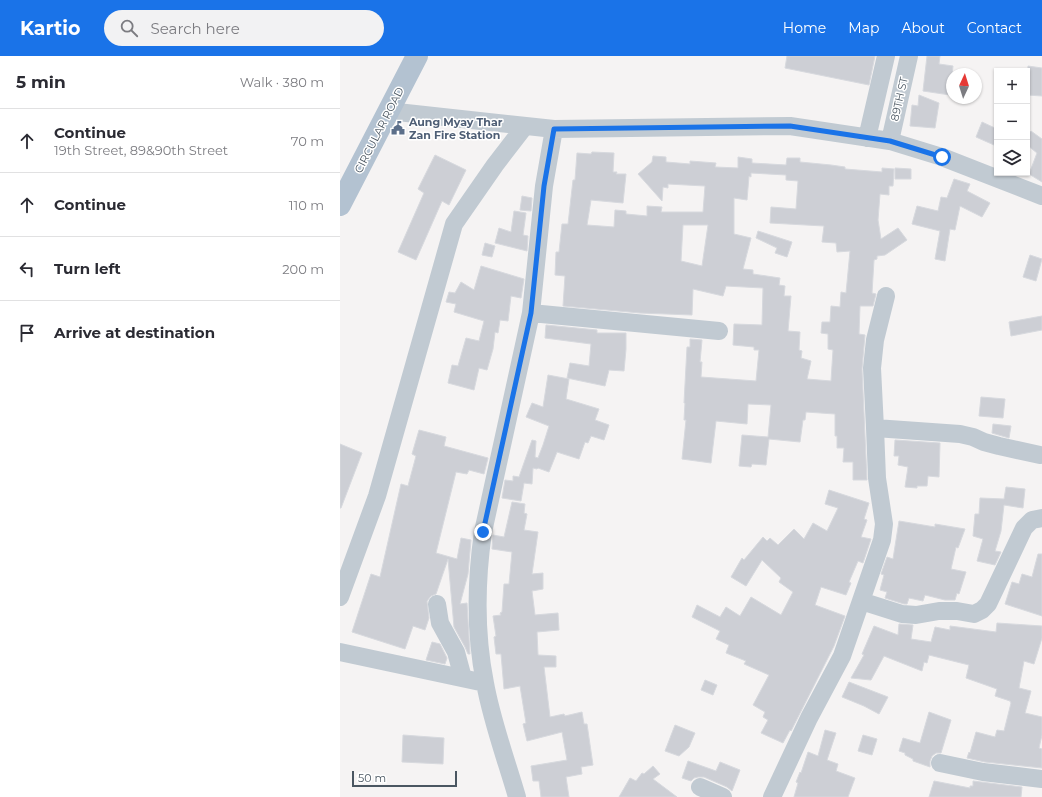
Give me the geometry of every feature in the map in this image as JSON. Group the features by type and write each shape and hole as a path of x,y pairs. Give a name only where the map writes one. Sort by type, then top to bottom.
{"main road":[{"name":"CIRCULAR ROAD","path":"340,205 417,56"}],"street":[{"path":"867,138 886,56"},
{"name":"89TH ST","path":"890,141 909,56"},
{"path":"388,111 554,129 790,126 890,141 942,157 1042,196"},
{"path":"340,597 376,496 454,224 495,165 525,126"},
{"path":"517,797 497,732 485,683 478,633 479,559 483,532 531,313 544,186 554,129"},
{"path":"772,797 809,718 842,656 882,540 884,524 877,478 872,368 875,340 886,296"},
{"path":"531,313 719,331"},
{"path":"875,428 960,434 999,446 1040,455"},
{"path":"861,601 902,614 916,615 939,611 957,611 974,614 982,610 988,604 1024,528 1032,520 1042,518"},
{"path":"437,604 440,623 456,652 463,678"},
{"path":"340,652 485,683"},
{"path":"940,763 982,772 1042,779"},
{"path":"700,787 723,797"}],"building":[{"path":"787,56 875,56 869,85 785,68"},
{"path":"927,56 940,56 939,64 953,66 953,68 946,68 946,94 923,91"},
{"path":"1028,66 1042,68 1042,96 1030,95 1030,68 1028,68"},
{"path":"919,95 939,103 935,128 910,126 912,105 918,106"},
{"path":"982,122 994,128 994,145 976,137"},
{"path":"1031,131 1042,139 1042,182 1030,175 1037,153 1030,147"},
{"path":"592,152 614,153 613,172 617,172 616,174 626,174 623,203 591,200 587,225 614,227 615,210 626,211 626,214 647,216 647,206 662,207 661,212 703,212 705,186 668,184 668,188 663,187 662,201 638,174 652,162 653,156 666,157 666,162 690,164 690,161 716,163 715,167 738,168 738,157 752,159 752,163 786,165 787,158 800,158 800,162 845,167 845,169 882,172 882,168 894,169 893,186 889,186 889,195 880,194 878,220 881,239 898,228 907,240 885,255 877,256 877,259 874,260 872,293 876,294 873,306 860,306 859,334 865,335 862,369 867,480 853,480 853,462 843,462 844,448 837,448 837,436 835,436 835,414 806,412 805,420 803,420 800,442 769,439 766,465 752,464 751,467 739,466 742,435 768,437 771,405 748,404 747,424 716,421 711,463 682,459 686,420 684,420 684,403 687,347 690,347 690,339 702,340 700,362 702,362 701,377 756,381 759,350 754,350 754,347 733,345 734,324 762,325 763,288 726,286 723,296 693,289 692,315 640,313 563,306 565,276 555,275 556,252 559,252 562,224 568,224 573,180 575,180 577,153 591,154","holes":["751,173 786,175 786,180 798,181 796,209 771,207 770,223 824,226 822,242 836,243 837,252 850,251 846,293 841,292 840,307 831,306 830,322 822,322 821,333 828,334 828,349 833,350 831,381 807,379 811,361 801,358 802,351 799,350 800,332 788,331 791,296 784,296 785,286 779,285 780,278 753,274 753,270 743,269 751,238 734,234 734,198 747,200 749,176 751,177","683,225 708,225 702,266 681,261"]},
{"path":"435,155 466,170 449,205 442,201 416,260 398,252 424,193 418,189"},
{"path":"895,168 911,169 911,179 895,179"},
{"path":"954,179 970,184 967,191 990,203 982,217 960,206 955,230 950,229 945,261 935,259 940,231 912,224 917,206 938,211 941,197 947,198"},
{"path":"522,196 532,198 531,211 520,210"},
{"path":"514,211 526,213 523,235 528,236 527,251 495,243 499,228 511,232"},
{"path":"758,231 792,242 787,257 775,253 777,248 756,238"},
{"path":"485,243 495,246 492,257 482,255"},
{"path":"1030,255 1042,259 1036,281 1023,277"},
{"path":"481,266 524,279 521,298 511,296 508,321 500,320 498,333 495,332 493,349 487,370 479,368 474,390 448,383 452,365 458,366 466,338 479,341 484,321 454,312 456,304 446,302 449,292 455,293 461,282 474,290"},
{"path":"1042,316 1042,330 1011,336 1009,322"},
{"path":"546,325 597,330 597,333 626,333 624,371 609,370 605,386 567,378 570,363 589,366 591,344 545,338"},
{"path":"548,375 569,379 566,399 599,409 595,420 609,425 604,440 591,436 588,443 585,442 579,459 557,452 549,472 538,468 533,468 532,484 524,483 521,501 502,498 505,480 513,481 513,476 519,477 532,440 536,441 535,457 538,458 543,445 549,426 526,417 532,403 543,407"},
{"path":"981,397 1005,399 1003,418 979,416"},
{"path":"993,424 1011,426 1009,438 992,433"},
{"path":"419,430 446,437 444,446 488,458 484,474 469,470 467,474 456,472 436,553 457,559 461,538 471,540 468,574 460,604 467,603 470,654 468,654 454,627 448,559 436,594 431,596 427,601 429,618 425,630 413,626 405,649 352,632 371,574 380,577 401,484 408,486 416,456 412,454"},
{"path":"895,440 940,443 939,477 928,476 927,486 917,486 917,488 905,487 908,467 898,465 899,456 894,456"},
{"path":"340,444 362,453 341,508 340,508"},
{"path":"1006,487 1025,489 1023,508 1004,505 1001,531 995,551 1001,552 995,565 977,561 983,539 973,536 975,514 979,514 980,498 1004,499"},
{"path":"829,490 869,503 864,519 867,520 861,537 871,539 863,563 858,561 849,582 851,583 846,595 821,587 815,605 845,616 834,646 791,731 790,730 783,743 761,733 768,720 763,717 765,712 753,705 769,675 744,664 746,661 726,653 729,645 716,639 720,631 692,617 697,605 720,617 726,607 740,616 751,597 781,615 793,592 779,582 781,578 762,560 746,586 731,577 742,558 744,560 763,537 767,541 770,538 778,545 794,529 804,539 813,523 827,531 838,508 825,504"},
{"path":"512,502 525,504 524,513 527,514 524,530 538,532 532,574 543,573 543,589 532,591 535,615 558,613 559,630 537,632 538,655 556,656 556,667 544,667 550,717 564,714 565,716 582,712 584,724 587,724 593,765 581,767 582,774 566,777 569,797 541,797 539,781 533,781 531,766 567,760 562,732 527,741 523,724 526,723 520,686 504,689 501,654 496,654 494,637 496,636 493,616 501,615 500,613 502,612 504,584 509,584 512,552 492,549 493,535 504,537"},
{"path":"899,521 935,527 935,524 965,529 958,548 956,547 951,569 966,572 959,594 957,593 955,600 945,600 925,595 923,601 909,598 907,604 904,604 885,598 887,592 880,590 884,575 881,574 887,557 893,559"},
{"path":"1038,554 1042,554 1042,616 1005,604 1012,582 1019,584 1022,574 1032,577"},
{"path":"997,623 1042,626 1042,638 1034,664 1024,661 1019,688 1031,691 1025,713 1042,717 1042,735 1039,748 1042,749 1042,768 985,762 967,758 976,732 995,737 997,730 1004,731 1011,703 1010,701 995,696 997,689 966,678 969,665 929,655 927,663 924,662 922,671 884,656 871,680 851,678 864,655 862,654 874,626 898,635 899,624 913,625 911,639 931,642 935,627 950,630 950,626 996,632"},
{"path":"432,642 440,644 447,658 445,664 426,660"},
{"path":"705,680 717,685 713,695 701,690"},
{"path":"849,682 888,697 879,714 842,697"},
{"path":"929,712 951,720 941,753 936,753 932,756 930,767 913,761 913,759 905,755 905,753 899,751 903,738 920,743"},
{"path":"675,725 695,733 689,747 679,756 665,751"},
{"path":"825,730 836,733 827,760 838,764 836,771 855,778 848,797 794,797 798,783 796,782 800,772 801,773 808,752 818,756"},
{"path":"403,735 444,738 443,764 402,762"},
{"path":"863,735 877,739 872,755 858,751"},
{"path":"688,761 716,771 720,762 740,770 732,791 727,787 704,777 694,778 691,781 682,778"},
{"path":"653,766 660,774 653,779 677,797 619,797 630,778 636,781 642,773 644,774"},
{"path":"934,781 970,788 970,786 973,786 973,781 1022,787 1021,797 929,797"}],"place":[{"name":"Aung Myay Thar Zan Fire Station","path":"398,128"}],"route":[{"path":"483,532 531,313 544,186 554,129 790,126 890,141 942,157"}]}
